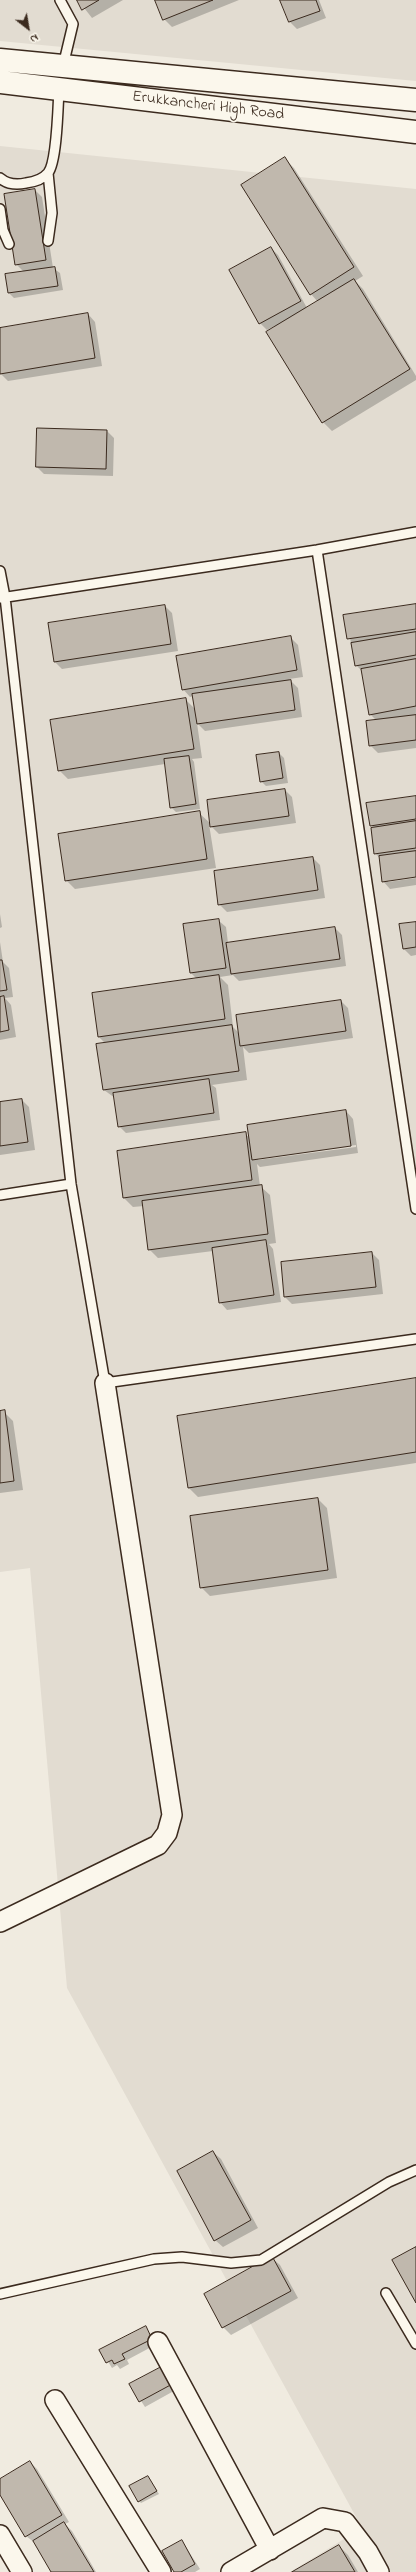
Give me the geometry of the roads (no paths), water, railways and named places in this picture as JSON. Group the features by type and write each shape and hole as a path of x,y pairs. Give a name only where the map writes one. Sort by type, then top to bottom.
{"main road":[{"path":"0,60 416,100"},
{"name":"Erukkancheri High Road","path":"0,82 416,132"}],"street":[{"path":"0,1922 158,1846 167,1833 172,1815 105,1383"},
{"path":"158,2342 270,2550"},
{"path":"55,2400 161,2572"},
{"path":"231,2572 323,2518 345,2522 368,2552 379,2572"},
{"path":"0,2535 22,2572"}],"lane":[{"path":"60,0 73,24 63,66"},
{"path":"48,241 52,213 48,173 53,161 59,89"},
{"path":"0,178 6,183 21,184 35,182 48,173"},
{"path":"0,209 3,230 9,244"},
{"path":"3,597 318,550 416,532"},
{"path":"318,550 416,1209"},
{"path":"0,571 71,1184 105,1383 416,1340"},
{"path":"0,1195 71,1184"},
{"path":"0,2294 154,2259 182,2257 231,2263 260,2260 389,2182 416,2170"},
{"path":"386,2293 416,2344"}]}
